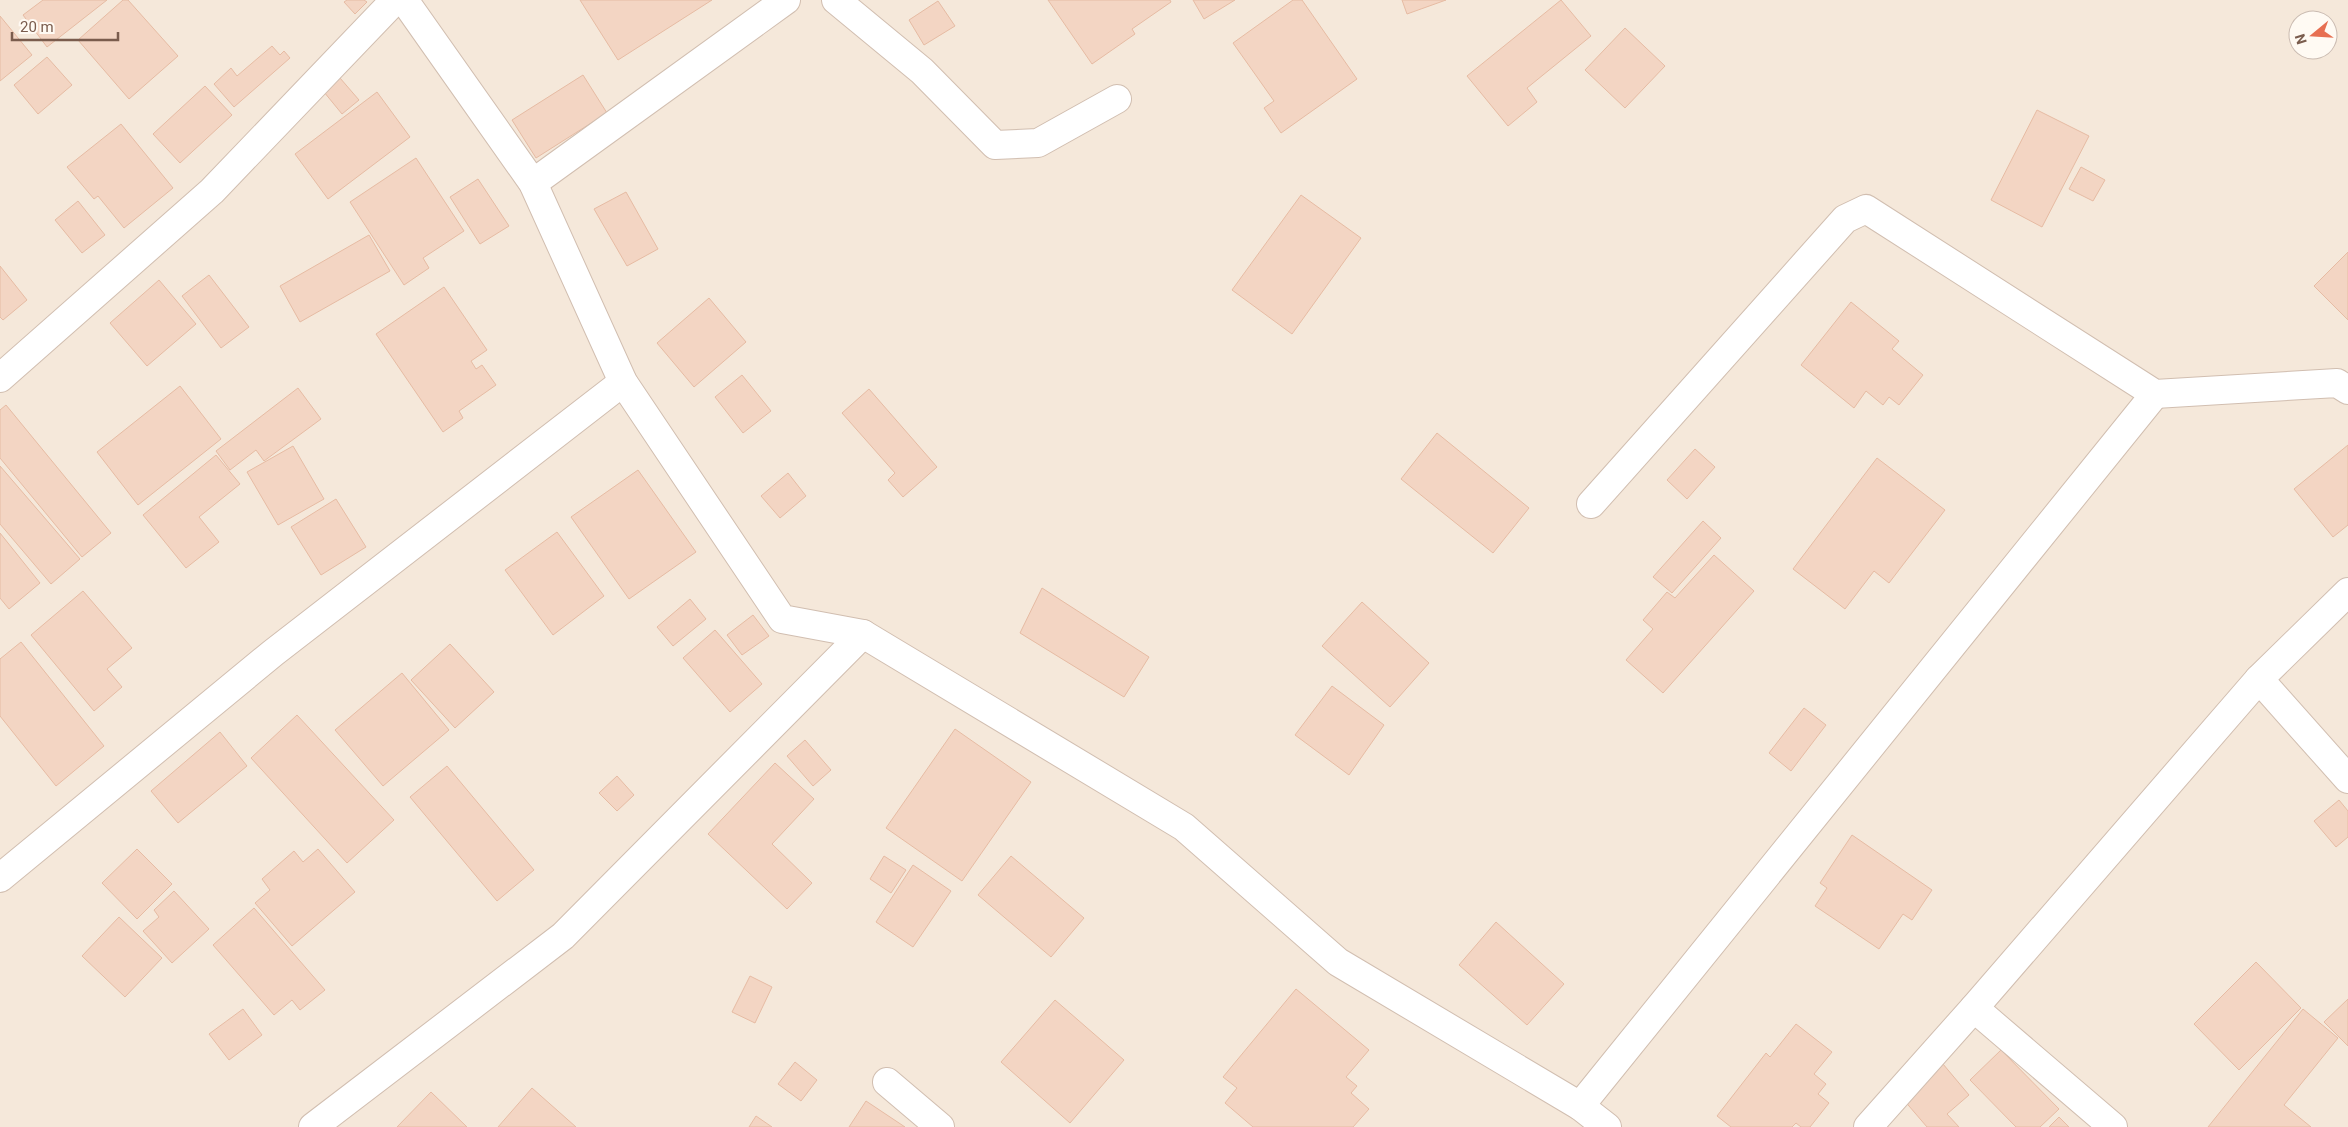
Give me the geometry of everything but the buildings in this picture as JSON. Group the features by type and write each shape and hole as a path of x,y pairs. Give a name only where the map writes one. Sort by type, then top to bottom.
{"street":[{"path":"0,378 212,191 395,0"},
{"path":"404,0 533,183 623,382 782,619 863,634 1184,828 1338,962 1580,1106 1607,1127"},
{"path":"533,183 786,0"},
{"path":"836,0 922,71 995,146 1038,143 1117,99"},
{"path":"1591,504 1709,368 1845,219 1866,209 2155,394 2338,383 2348,390"},
{"path":"0,878 273,653 623,382"},
{"path":"1580,1106 2155,394"},
{"path":"1868,1127 1974,1008 2259,679 2348,592"},
{"path":"313,1127 562,936 863,634"},
{"path":"2259,679 2348,779"},
{"path":"1974,1008 2113,1127"},
{"path":"887,1082 940,1127"}],"shaded area":[{"path":"0,0 2348,0 2348,1127 0,1127"}]}
